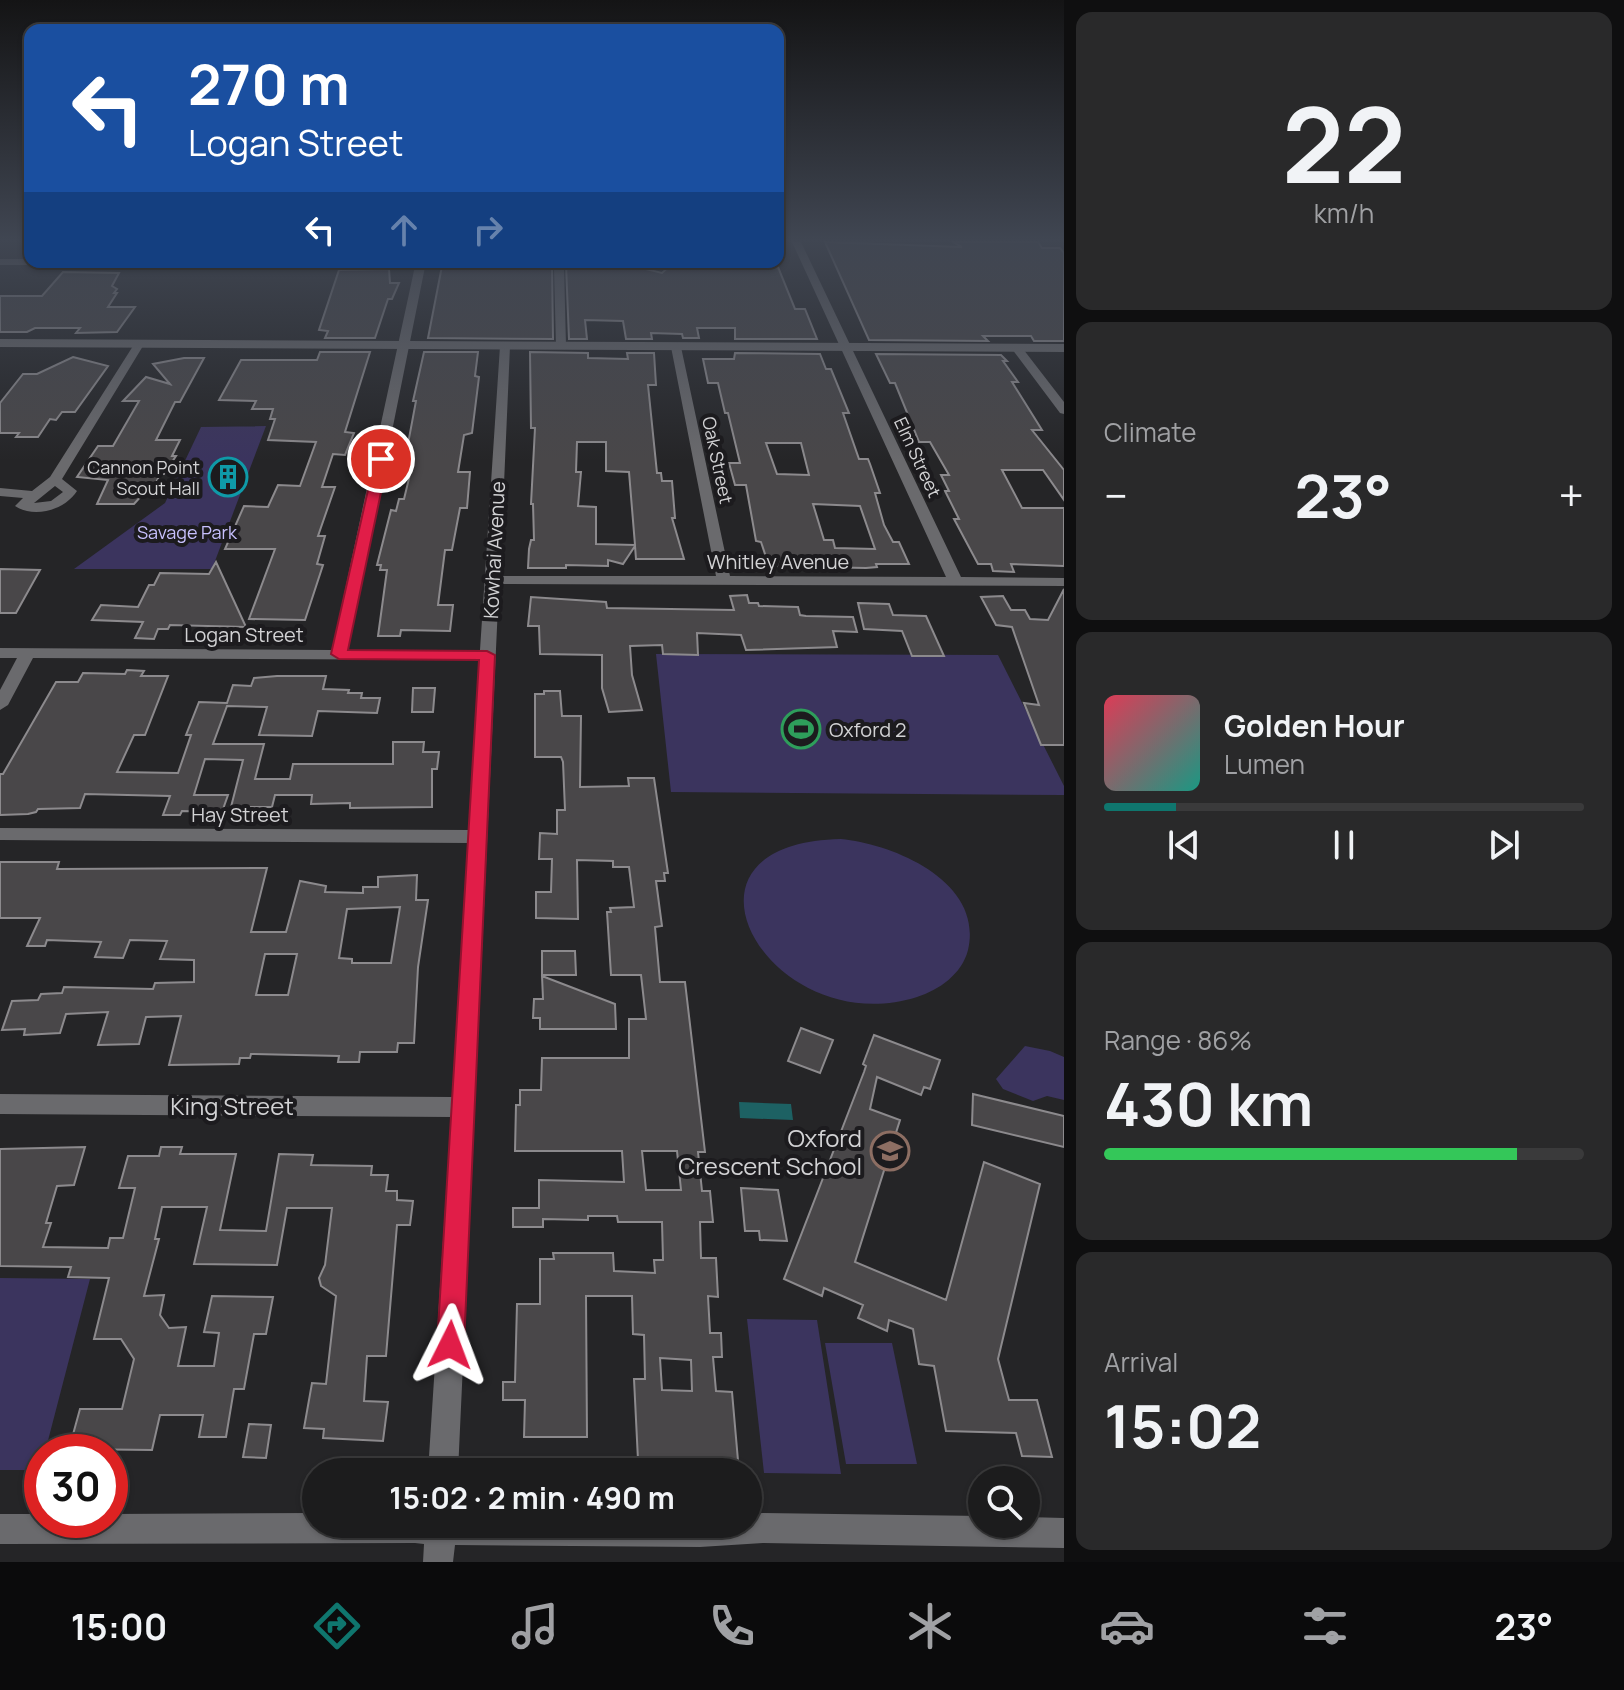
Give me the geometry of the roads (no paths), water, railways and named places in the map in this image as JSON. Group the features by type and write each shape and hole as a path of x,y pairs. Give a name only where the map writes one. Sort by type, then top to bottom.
{"street":[{"path":"339,654 410,315"},
{"path":"560,315 561,346"},
{"name":"Elm Street","path":"831,315 956,582"},
{"path":"0,346 1064,348"},
{"path":"55,480 70,491 62,502 45,507 22,506 55,480 138,346"},
{"name":"Kowhai Avenue","path":"444,1458 505,346"},
{"name":"Oak Street","path":"676,347 724,581"},
{"path":"1016,347 1064,410"},
{"path":"0,492 35,495"},
{"name":"Whitley Avenue","path":"492,580 1064,582"},
{"name":"Logan Street","path":"0,653 487,655"},
{"path":"0,705 28,653"},
{"name":"Hay Street","path":"0,834 479,837"},
{"name":"King Street","path":"0,1104 463,1107"},
{"path":"0,1529 302,1528"},
{"path":"762,1528 1064,1533"},
{"path":"438,1562 439,1538"}],"water":[{"path":"739,1102 791,1104 793,1120 740,1118"}],"place":[{"name":"Cannon Point Scout Hall","path":"228,477"},
{"name":"Oxford 2","path":"801,729"},
{"name":"Oxford Crescent School","path":"890,1151"}],"park label":[{"name":"Savage Park","path":"187,532"}]}
